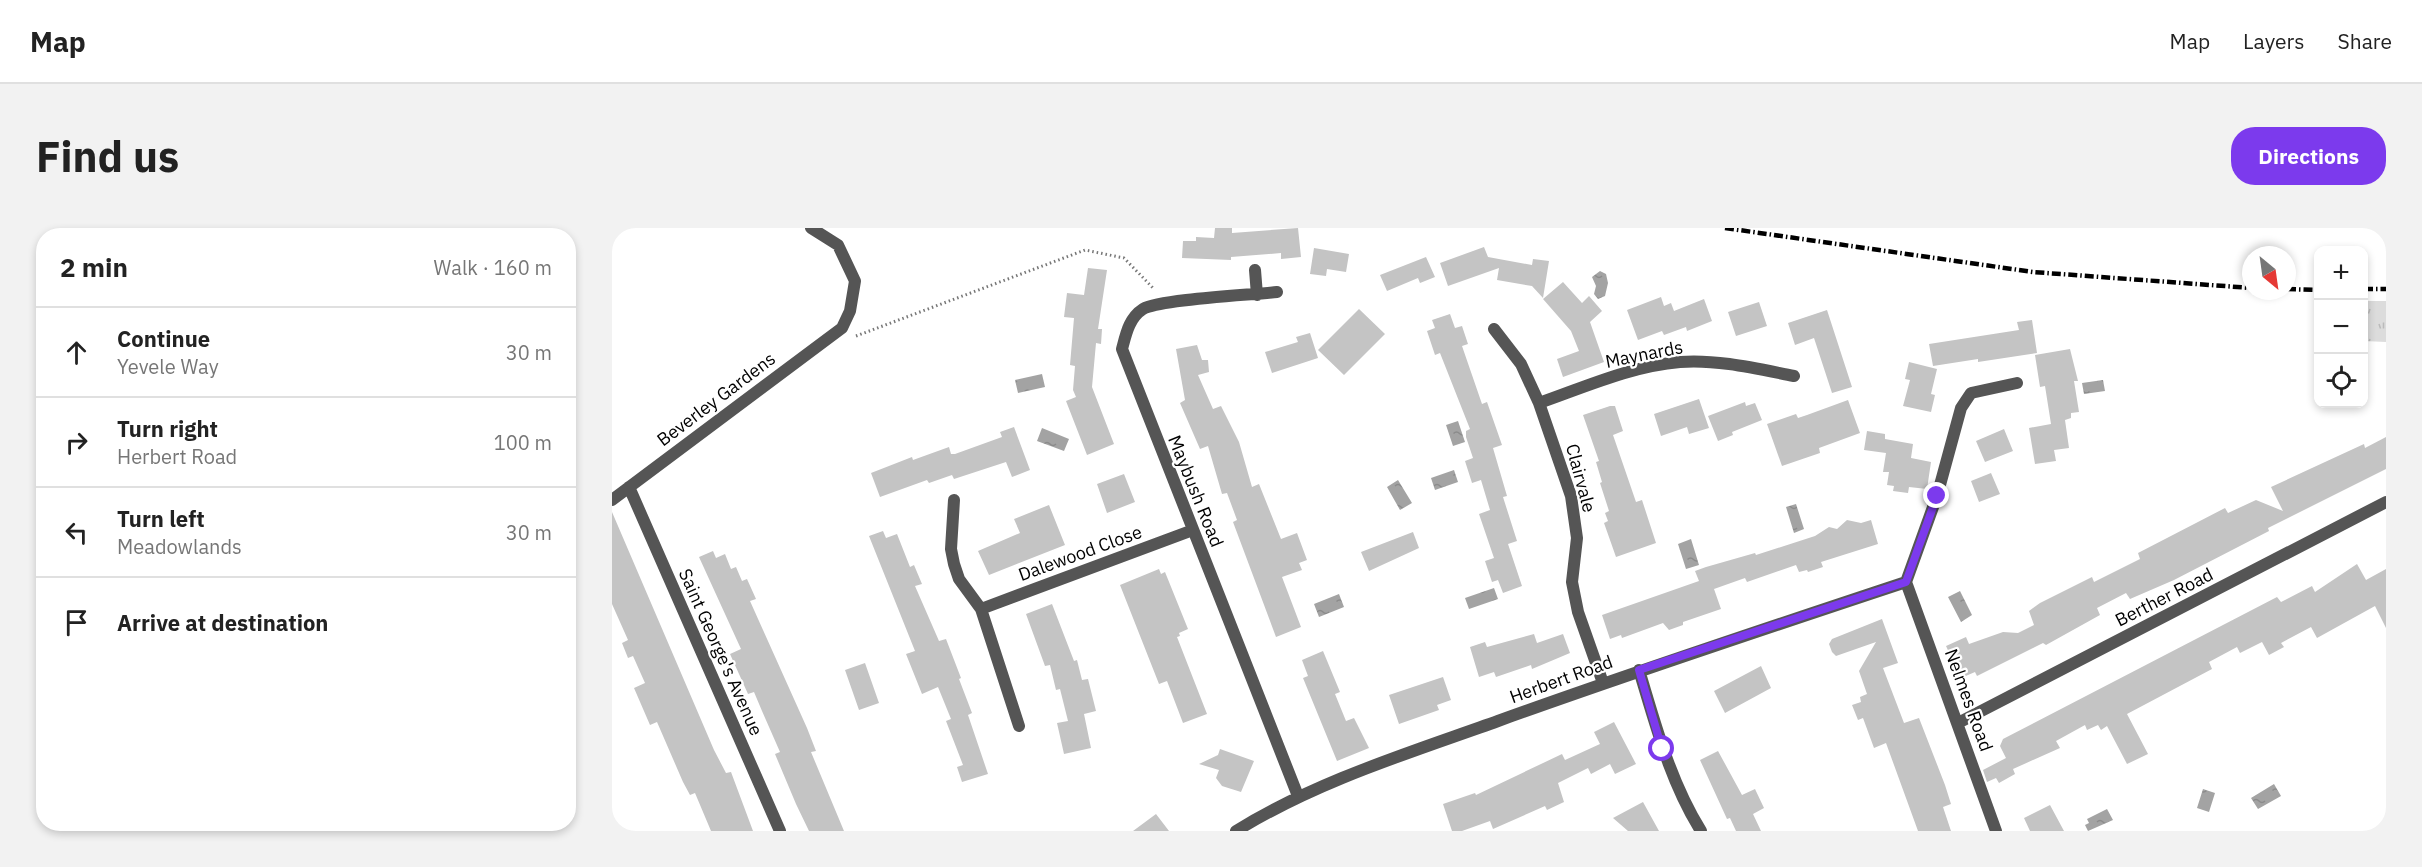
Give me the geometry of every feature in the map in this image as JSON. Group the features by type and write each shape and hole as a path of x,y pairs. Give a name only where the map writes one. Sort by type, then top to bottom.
{"street":[{"name":"Beverley Gardens","path":"612,500 842,328 850,311 855,281 838,245 811,228"},
{"path":"1255,270 1257,295"},
{"name":"Maybush Road","path":"1277,292 1169,303 1143,309 1128,324 1122,349 1298,796"},
{"name":"Clairvale","path":"1494,329 1521,364 1539,403 1571,496 1577,538 1572,582 1578,612 1603,683"},
{"name":"Maynards","path":"1539,403 1603,380 1681,362 1738,366 1794,376"},
{"path":"1906,582 1937,496 1961,408 1971,393 2017,383"},
{"name":"Saint George's Avenue","path":"628,487 780,831"},
{"path":"954,500 951,549 954,564 959,579 981,609 1018,726"},
{"name":"Berther Road","path":"1958,723 2386,502"},
{"name":"Dalewood Close","path":"981,609 1193,530"},
{"name":"Herbert Road","path":"1236,831 1298,796 1365,768 1639,670 1906,582"},
{"name":"Nelmes Road","path":"1906,582 1996,831"},
{"path":"1639,670 1666,760 1701,831"}],"path":[{"path":"856,336 1085,250 1124,258 1169,303"}],"green space":[{"path":"2368,301 2386,301 2386,342 2368,341"}],"water":[{"path":"1600,271 1606,274 1608,283 1605,296 1598,299 1594,294 1596,286 1592,277"},
{"path":"1042,374 1045,387 1018,393 1015,380"},
{"path":"2103,380 2105,391 2084,394 2082,383"},
{"path":"1458,421 1465,442 1453,446 1446,425"},
{"path":"1042,428 1069,439 1064,451 1037,441"},
{"path":"1454,470 1458,482 1435,490 1431,478"},
{"path":"1398,480 1412,503 1400,510 1387,487"},
{"path":"1796,504 1804,529 1794,533 1786,507"},
{"path":"1691,539 1699,565 1686,569 1678,544"},
{"path":"1494,588 1498,599 1469,609 1465,598"},
{"path":"1960,591 1972,615 1961,622 1948,597"},
{"path":"1339,594 1344,607 1319,617 1314,604"},
{"path":"2274,784 2281,796 2258,809 2251,798"},
{"path":"2203,789 2215,793 2209,812 2197,808"},
{"path":"2107,809 2113,820 2088,831 2085,825 2089,823 2087,819"}],"building":[{"path":"1215,228 1232,228 1232,233 1298,228 1301,257 1281,259 1281,253 1231,257 1231,260 1182,258 1183,241 1196,241 1196,237 1214,238"},
{"path":"1484,247 1488,257 1532,265 1533,259 1549,261 1543,298 1532,286 1497,280 1499,268 1448,286 1440,263"},
{"path":"1314,248 1349,254 1346,272 1327,269 1326,276 1310,274"},
{"path":"1426,257 1435,277 1420,283 1418,278 1387,291 1380,275"},
{"path":"1088,268 1107,270 1098,329 1102,329 1101,344 1096,343 1092,387 1114,444 1087,455 1066,401 1076,397 1073,390 1075,366 1070,365 1074,318 1064,317 1067,293 1084,295"},
{"path":"1563,282 1582,303 1589,296 1602,311 1590,322 1604,362 1563,377 1557,359 1579,351 1571,331 1543,299"},
{"path":"1661,297 1664,306 1671,303 1674,311 1704,299 1712,321 1687,331 1686,327 1664,335 1662,331 1638,340 1627,310"},
{"path":"1759,302 1767,326 1736,336 1728,312"},
{"path":"1359,309 1385,334 1344,375 1318,350"},
{"path":"1827,310 1852,387 1832,393 1814,338 1795,345 1788,323"},
{"path":"1450,314 1455,328 1462,326 1468,344 1462,346 1482,404 1487,402 1502,445 1493,448 1507,496 1503,497 1517,541 1508,544 1522,586 1503,593 1498,580 1492,582 1485,561 1494,558 1479,514 1490,510 1481,480 1472,483 1465,461 1473,458 1466,437 1466,431 1470,429 1440,353 1435,355 1427,331 1435,328 1432,320"},
{"path":"2032,320 2037,353 1933,366 1929,344 2019,330 2017,322"},
{"path":"1310,333 1318,358 1272,373 1265,352 1298,342 1296,337"},
{"path":"1197,345 1202,360 1208,360 1209,372 1198,375 1213,409 1221,406 1239,442 1252,487 1259,484 1281,539 1297,533 1307,560 1299,563 1302,570 1282,577 1301,627 1276,637 1233,522 1237,520 1227,493 1222,494 1208,446 1200,449 1180,403 1185,400 1176,349"},
{"path":"2070,349 2078,381 2074,381 2079,412 2071,413 2071,418 2065,420 2069,448 2054,450 2056,461 2035,464 2029,428 2051,424 2045,386 2040,387 2035,355"},
{"path":"1909,362 1937,369 1931,394 1935,395 1931,412 1903,406 1910,380 1905,379"},
{"path":"1699,399 1709,428 1689,434 1687,427 1661,436 1654,414"},
{"path":"1848,400 1860,433 1819,448 1820,453 1782,466 1767,424 1796,414 1798,418"},
{"path":"1745,402 1746,406 1755,403 1762,420 1732,432 1733,435 1718,441 1708,416"},
{"path":"1615,406 1623,431 1613,435 1636,502 1642,500 1656,543 1616,557 1604,523 1608,521 1605,513 1609,511 1600,483 1602,482 1596,462 1599,461 1583,415"},
{"path":"1014,427 1030,470 1012,477 1006,462 954,479 952,475 929,483 927,480 880,497 871,473 912,457 913,460 949,447 951,454 955,454 1002,437 1000,432"},
{"path":"2004,429 2013,451 1985,462 1976,441"},
{"path":"1867,431 1885,434 1885,439 1913,444 1911,458 1931,462 1927,489 1909,487 1908,493 1893,491 1894,486 1887,485 1889,472 1883,472 1886,453 1864,450"},
{"path":"2386,437 2386,469 2268,528 2269,531 2174,580 2130,599 2126,593 2097,608 2100,615 2046,645 2043,643 1977,676 1975,672 1961,678 1946,646 1966,637 1969,644 2003,632 2018,633 2034,625 2029,611 2040,603 2092,577 2094,582 2140,559 2138,553 2225,508 2228,513 2256,500 2283,511 2271,487 2364,444 2365,448"},
{"path":"1991,473 2000,494 1979,502 1971,481"},
{"path":"1124,474 1135,502 1107,513 1097,484"},
{"path":"1049,505 1065,545 989,575 978,551 1020,533 1014,519"},
{"path":"612,512 714,750 726,773 731,772 753,831 711,831 695,793 690,795 683,782 657,722 650,725 634,688 645,683 633,656 628,658 622,643 628,640 612,604"},
{"path":"1847,520 1861,523 1871,520 1878,544 1821,562 1823,567 1808,572 1807,570 1799,572 1796,565 1747,582 1745,578 1714,589 1721,609 1683,622 1683,625 1669,630 1663,623 1622,638 1621,635 1610,639 1602,615 1699,581 1695,571 1815,536 1829,527 1837,529"},
{"path":"883,531 886,538 897,534 910,567 914,565 922,584 915,586 939,641 946,639 972,713 968,715 988,774 962,782 957,767 963,765 946,721 951,719 938,687 922,694 906,654 915,651 869,536"},
{"path":"1413,532 1419,548 1369,571 1361,552"},
{"path":"713,551 716,558 725,554 731,569 736,567 742,581 747,579 756,599 750,601 807,728 816,751 811,752 844,831 809,831 796,804 775,754 780,752 754,692 748,694 730,654 741,649 699,557"},
{"path":"2357,564 2366,580 2386,569 2386,628 2375,606 2317,638 2311,627 2281,643 2284,647 2269,655 2262,642 2240,653 2237,647 2209,662 2212,669 2127,714 2148,754 2127,764 2107,726 2101,730 2098,725 2087,730 2085,725 2056,741 2060,748 2013,769 2015,774 1999,783 1996,778 1987,782 1983,770 2006,758 2000,746 2003,739 2277,597 2281,602 2312,586 2315,592"},
{"path":"1159,569 1161,574 1165,572 1188,629 1179,633 1180,636 1177,637 1207,714 1183,723 1167,681 1159,684 1120,585"},
{"path":"1052,604 1074,661 1077,660 1082,680 1088,679 1096,711 1084,714 1091,748 1064,754 1057,723 1068,721 1060,689 1056,690 1050,665 1045,666 1026,614"},
{"path":"1882,619 1898,663 1883,668 1904,723 1919,718 1951,804 1943,807 1951,831 1918,831 1886,743 1874,748 1863,718 1858,720 1852,705 1861,702 1860,697 1867,694 1859,671 1876,642 1836,656 1829,644 1832,639"},
{"path":"1534,634 1537,643 1563,634 1570,653 1532,669 1531,665 1496,677 1494,672 1479,677 1470,647 1485,642 1487,647"},
{"path":"1323,651 1340,692 1335,694 1346,721 1354,718 1369,748 1337,761 1303,678 1308,676 1302,660"},
{"path":"865,663 879,703 859,710 845,670"},
{"path":"1761,666 1771,688 1725,713 1714,691"},
{"path":"1443,677 1451,700 1437,705 1439,710 1399,724 1389,695"},
{"path":"1614,722 1636,764 1615,774 1610,764 1591,774 1588,768 1558,783 1564,802 1547,810 1545,806 1493,829 1490,821 1462,831 1452,831 1443,804 1475,793 1476,795 1562,754 1565,760 1600,744 1594,732"},
{"path":"1220,749 1254,761 1241,792 1222,786 1216,778 1219,770 1199,764 1218,755"},
{"path":"1718,751 1742,795 1755,789 1764,808 1753,814 1761,831 1736,831 1730,818 1727,819 1700,760"},
{"path":"1643,802 1659,831 1628,831 1613,818"},
{"path":"2050,805 2064,831 2030,831 2024,818"},
{"path":"1156,814 1169,831 1133,831"}],"railway":[{"path":"1725,228 2033,272 2242,287"},
{"path":"2296,289 2314,290"},
{"path":"2368,289 2386,289"}],"route":[{"path":"1662,749 1639,670 1906,582 1937,496"}]}
